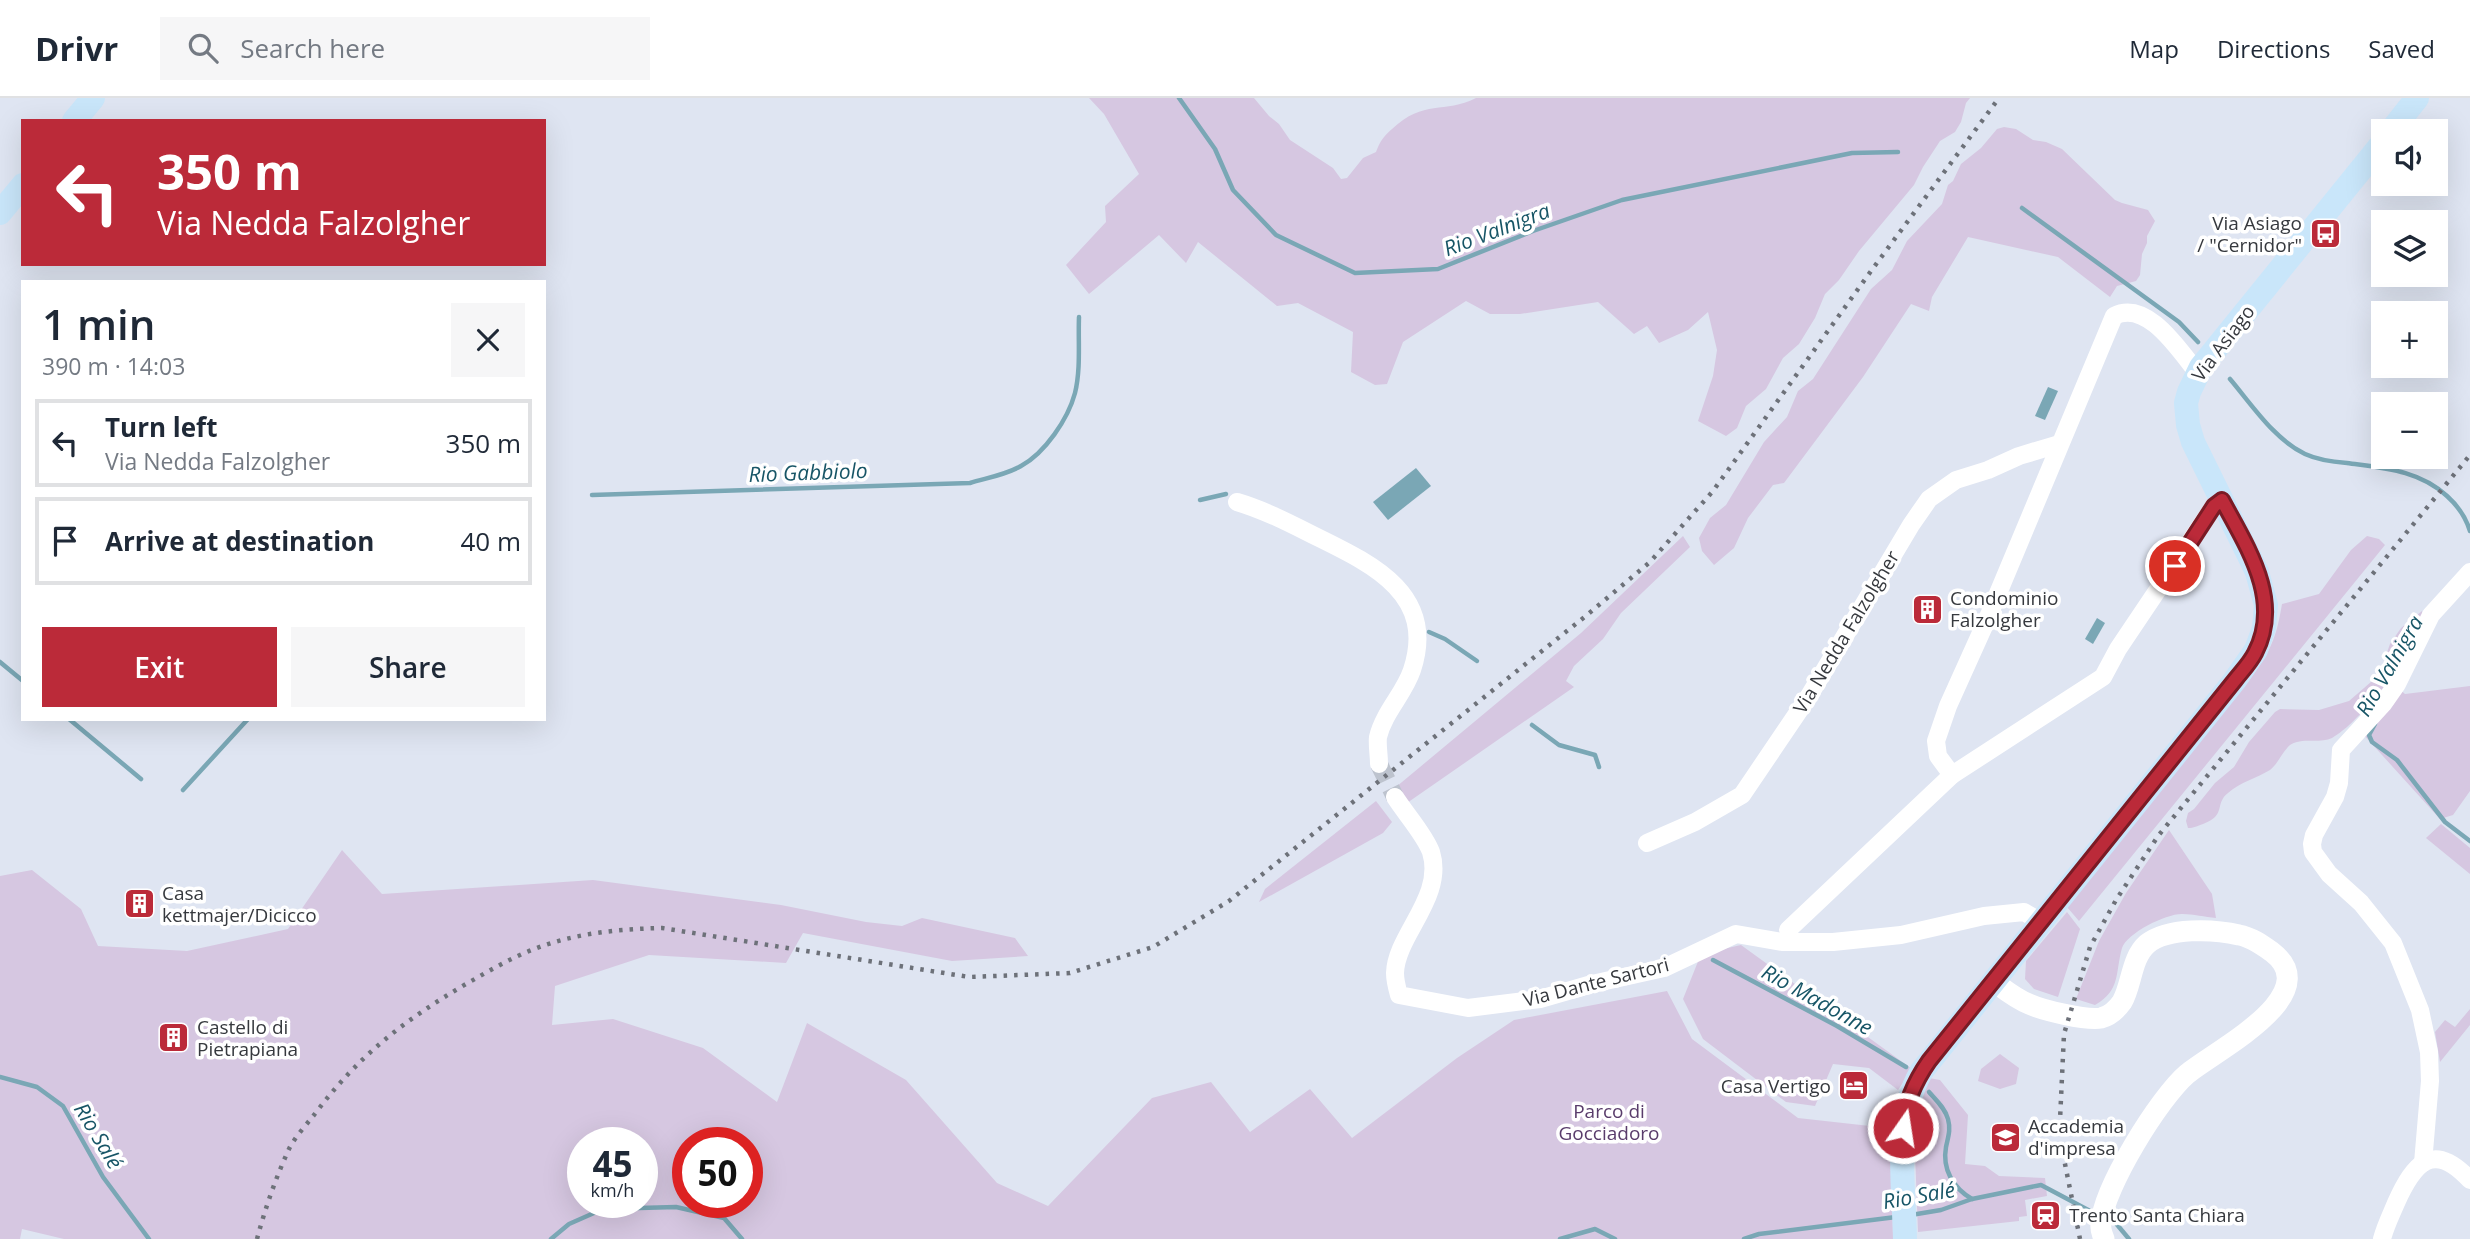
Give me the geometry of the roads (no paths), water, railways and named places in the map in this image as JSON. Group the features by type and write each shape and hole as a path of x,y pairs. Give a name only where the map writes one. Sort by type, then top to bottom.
{"main road":[{"path":"77,119 93,98"},
{"path":"2395,116 2417,98"},
{"name":"Via Asiago","path":"1905,1239 1903,1128 1914,1084 1929,1061 2235,680 2256,650 2264,628 2265,594 2258,572 2193,442 2186,403 2197,372 2371,157"},
{"path":"0,213 21,187"}],"street":[{"path":"1952,775 1938,756 1936,741 1948,706 2114,316 2123,312 2148,318 2197,372"},
{"name":"Via Nedda Falzolgher","path":"1647,843 1695,822 1742,795 1809,696 1929,499 1956,480 1988,470 2018,456 2059,444"},
{"path":"1788,930 1952,775 2103,677 2118,649 2214,506 2222,500"},
{"path":"1237,502 1257,508 1356,556 1385,575 1407,599 1416,618 1419,643 1411,673 1388,713 1378,738 1380,764"},
{"path":"2423,1163 2430,1081 2429,1052 2420,1010 2393,943 2361,903 2336,887 2313,852 2312,844 2314,835 2335,797 2339,783 2341,750 2383,704 2397,684 2431,615 2470,572"},
{"name":"Via Dante Sartori","path":"1395,797 1430,850 1435,873 1395,972 1399,995 1441,1004 1468,1008 1541,999 1664,968 1736,934 1782,942 1833,942 1901,934 1998,914 2024,912 2041,922"},
{"path":"1993,981 2031,1006 2101,1018 2112,1013 2124,997 2139,956 2146,945 2170,933 2187,931 2240,935 2280,958 2287,970 2287,985 2272,1009 2255,1026 2187,1074 2163,1099 2139,1137 2110,1194 2101,1222 2104,1239"},
{"path":"2382,1239 2403,1187 2412,1172 2423,1163 2445,1160 2455,1165 2470,1180"}],"water":[{"path":"2048,387 2058,391 2045,420 2035,416"},
{"path":"1416,468 1431,486 1388,520 1373,502"},
{"path":"2097,618 2105,623 2093,644 2085,639"}],"waterway":[{"name":"Rio Valnigra","path":"1179,98 1215,149 1233,190 1276,235 1355,273 1438,269 1533,231 1622,200 1852,153 1898,152"},
{"name":"Rio Valnigra","path":"2022,208 2179,322 2198,342"},
{"name":"Rio Gabbiolo","path":"592,495 970,483 1009,472 1039,453 1072,403 1079,365 1079,317"},
{"name":"Rio Valnigra","path":"2230,379 2264,421 2294,448 2321,459 2413,475 2447,496 2464,517 2470,531"},
{"name":"Rio Madonne","path":"1200,500 1226,494"},
{"name":"Rio Madonne","path":"1429,632 1445,639 1477,661"},
{"name":"Rio Gabbiolo","path":"0,662 21,679"},
{"name":"Rio Gabbiolo","path":"71,721 141,779"},
{"name":"Rio Gabbiolo","path":"183,790 246,721"},
{"name":"Rio Valnigra","path":"2375,724 2369,735 2372,742 2397,760 2445,822 2470,841"},
{"name":"Rio Madonne","path":"1532,725 1559,745 1595,755 1599,767"},
{"name":"Rio Madonne","path":"1713,960 1837,1026 1906,1067"},
{"name":"Rio Salé","path":"0,1077 37,1087 63,1106 103,1177 149,1239"},
{"name":"Rio Madonne","path":"1929,1092 1943,1108 1948,1119 1945,1155 1947,1170 1954,1184 1972,1199"},
{"name":"Rio Salé","path":"1911,1215 2041,1185 2092,1212"},
{"name":"Rio Salé","path":"551,1239 569,1224 603,1209 676,1207 724,1218 742,1239"},
{"name":"Rio Salé","path":"1744,1239 1759,1234 1896,1217"},
{"name":"Rio Salé","path":"2114,1221 2129,1239"},
{"name":"Rio Salé","path":"1560,1239 1595,1229 1615,1239"}],"tunnel":[{"path":"1379,764 1395,797"}],"railway":[{"path":"257,1239 275,1182 291,1145 347,1075 383,1041 422,1012 492,969 537,948 598,933 662,928 969,977 1070,973 1153,947 1229,901 1650,562 1713,491 1999,98"},
{"path":"2080,1239 2064,1159 2060,1120 2064,1034 2090,947 2116,900 2158,836 2470,455"}],"place":[{"name":"Via Asiago / \"Cernidor\"","path":"2325,234"},
{"name":"Condominio Falzolgher","path":"1927,609"},
{"name":"Casa kettmajer/Dicicco","path":"139,904"},
{"name":"Castello di Pietrapiana","path":"174,1038"},
{"name":"Casa Vertigo","path":"1854,1086"},
{"name":"Accademia d'impresa","path":"2005,1137"},
{"name":"Trento Santa Chiara","path":"2046,1215"}],"park label":[{"name":"Parco di Gocciadoro","path":"1609,1122"}]}
